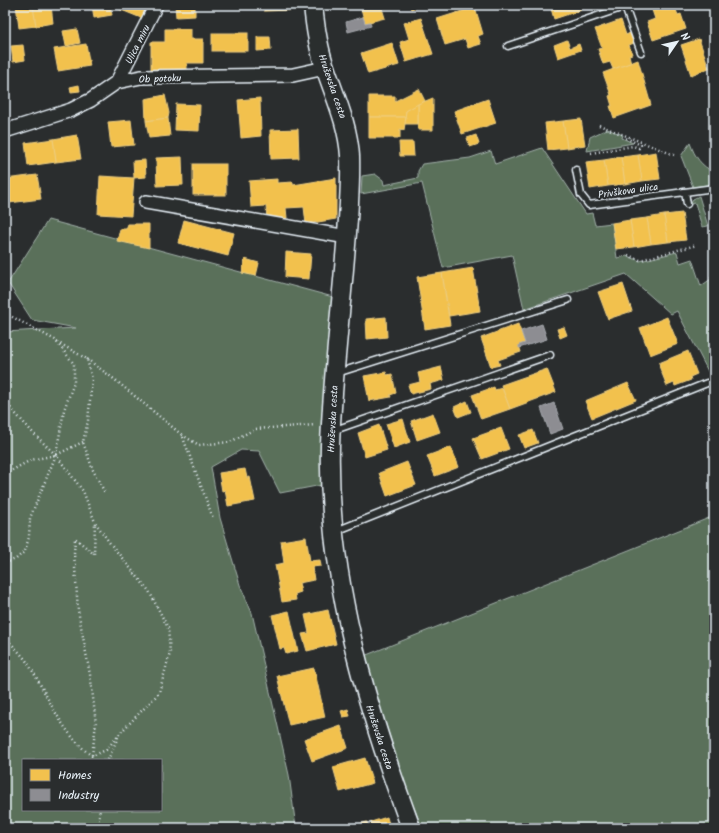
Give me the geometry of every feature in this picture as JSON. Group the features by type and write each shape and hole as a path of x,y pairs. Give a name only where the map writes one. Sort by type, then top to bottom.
{"street":[{"name":"Ulica miru","path":"118,82 156,5"},
{"name":"Hruševska cesta","path":"313,5 317,35 325,68 343,114 350,154 350,199 331,427 330,469 334,531 345,604 356,660 379,740 411,828"},
{"name":"Ob potoku","path":"5,131 71,110 91,100 118,82 141,77 293,75 325,68"},
{"path":"146,202 347,237"}],"lane":[{"path":"508,46 627,6 641,52"},
{"name":"Privškova ulica","path":"576,170 581,195 589,206 714,188"},
{"path":"684,192 687,204"},
{"path":"335,374 568,300"},
{"path":"331,427 550,355"},
{"path":"334,531 707,383"}],"path":[{"path":"599,125 674,155"},
{"path":"591,153 633,146 639,148 641,144 626,138 627,136"},
{"path":"628,255 640,260 697,245"},
{"path":"5,313 87,359 114,379 182,436 199,445 230,442 255,429 331,427"},
{"path":"5,563 16,559 25,551 29,537 30,518 56,455 64,410 74,383 74,364 55,340"},
{"path":"87,359 92,379 88,421 83,442 93,470 105,493"},
{"path":"5,402 34,434 56,455 83,491 95,522 109,542 149,590 168,628 170,653 159,693 121,732 106,750 92,756"},
{"path":"182,436 213,518"},
{"path":"5,474 31,460 56,455 83,442"},
{"path":"92,756 96,724 91,680 78,610 74,554 75,538 94,554 95,522"},
{"path":"5,637 28,664 57,717 81,747 92,756"},
{"path":"108,759 121,732"},
{"path":"97,828 100,811"}],"green space":[{"path":"607,129 623,135 622,138 633,143 587,151 590,137"},
{"path":"690,143 699,160 705,167 714,172 714,184 693,187 681,156"},
{"path":"542,148 586,214 592,213 595,225 612,223 617,258 627,256 640,261 677,252 680,263 692,259 701,286 711,279 710,277 714,276 714,389 712,386 713,381 677,311 671,314 626,274 524,309 512,255 443,268 422,183 361,194 362,176 375,174 383,180 384,185 418,178 418,171 422,164 470,158 491,151 495,164"},
{"path":"699,196 708,226 702,227 695,203 691,204 693,199"},
{"path":"48,220 333,297 322,485 280,493 259,451 241,450 211,467 220,518 240,585 252,613 289,775 296,828 5,828 5,332 76,328 32,320 8,283"},
{"path":"714,516 714,828 422,828 406,788 364,656"}],"building: Homes":[{"path":"16,5 33,5 36,26 19,28"},
{"path":"33,5 51,5 53,23 36,26"},
{"path":"92,5 110,5 112,15 94,18"},
{"path":"121,5 152,5 146,20 119,9"},
{"path":"175,5 195,5 195,16 176,17"},
{"path":"264,5 291,5 291,10 264,11"},
{"path":"360,5 381,5 385,18 365,23"},
{"path":"409,5 423,5 411,9"},
{"path":"550,5 579,5 581,10 554,19"},
{"path":"658,5 674,5 678,15 681,14 686,29 653,40 647,22 655,19 651,7"},
{"path":"709,5 714,5 714,20"},
{"path":"475,7 483,34 478,36 481,44 468,48 465,39 445,45 437,19"},
{"path":"421,18 433,54 406,62 400,42 409,39 404,23"},
{"path":"621,20 626,35 630,33 634,43 629,45 632,54 629,55 631,63 613,69 610,62 603,64 598,49 602,48 595,29"},
{"path":"77,29 80,43 66,46 63,31"},
{"path":"165,29 191,29 191,39 203,39 203,63 187,63 187,70 151,69 151,42 165,42"},
{"path":"212,33 248,33 248,51 212,51"},
{"path":"257,37 270,37 271,50 257,51"},
{"path":"699,39 709,68 691,75 681,45"},
{"path":"567,40 570,48 579,44 581,50 558,58 554,45"},
{"path":"392,43 399,65 368,74 361,53"},
{"path":"86,44 90,66 58,71 54,49"},
{"path":"23,45 25,60 13,62 11,46"},
{"path":"638,60 651,105 614,118 610,106 612,106 609,96 611,95 603,73"},
{"path":"79,85 80,91 71,92 70,87"},
{"path":"419,89 425,101 406,111 406,117 369,117 369,96 395,96 395,101"},
{"path":"165,95 169,113 168,118 146,121 145,99"},
{"path":"260,98 261,136 241,138 238,100"},
{"path":"433,98 433,130 418,130 418,104"},
{"path":"488,99 496,123 462,134 454,111"},
{"path":"176,104 200,105 199,131 175,130"},
{"path":"418,104 418,124 404,124 406,111"},
{"path":"369,117 406,117 404,130 400,129 400,138 369,138"},
{"path":"168,118 170,136 149,138 146,121"},
{"path":"581,119 585,145 567,148 563,121"},
{"path":"131,120 134,145 111,147 108,122"},
{"path":"563,121 567,148 548,150 545,123"},
{"path":"298,129 299,158 271,159 270,130"},
{"path":"77,135 81,159 56,162 53,139"},
{"path":"476,135 479,144 470,147 467,138"},
{"path":"53,139 56,162 28,166 25,143"},
{"path":"399,142 413,142 414,156 400,156"},
{"path":"656,152 660,179 642,181 638,155"},
{"path":"638,155 642,181 625,184 621,157"},
{"path":"182,157 183,185 157,186 156,158"},
{"path":"621,157 625,184 608,186 604,160"},
{"path":"145,160 146,177 134,178 133,161"},
{"path":"604,160 608,186 590,189 586,162"},
{"path":"193,164 226,164 226,195 193,195"},
{"path":"37,175 41,199 9,203 5,179"},
{"path":"100,176 134,178 131,216 98,214"},
{"path":"336,178 336,219 306,224 304,207 286,208 287,218 267,220 266,206 251,207 249,181 277,179 277,183 293,182 293,185"},
{"path":"682,213 686,240 668,242 664,215"},
{"path":"664,215 668,242 651,244 647,218"},
{"path":"647,218 651,244 634,247 630,220"},
{"path":"184,220 234,233 228,256 178,243"},
{"path":"630,220 634,247 616,249 612,223"},
{"path":"128,224 149,224 149,248 117,241 120,229 126,229"},
{"path":"286,252 311,254 309,279 285,277"},
{"path":"245,259 259,263 256,276 242,273"},
{"path":"473,268 480,311 449,316 442,273"},
{"path":"442,273 450,325 425,329 417,277"},
{"path":"623,284 632,311 608,319 598,292"},
{"path":"386,317 387,337 367,339 366,319"},
{"path":"667,317 678,344 650,355 640,328"},
{"path":"518,324 525,343 519,345 521,352 498,360 500,365 491,367 481,338"},
{"path":"564,327 567,335 560,338 557,329"},
{"path":"688,351 697,374 690,377 691,380 675,386 674,383 667,386 659,363"},
{"path":"441,367 444,380 430,384 431,389 411,394 408,385 420,382 418,373"},
{"path":"547,369 556,392 510,409 501,385"},
{"path":"386,372 387,375 392,374 396,393 390,395 391,397 369,401 364,376"},
{"path":"628,383 636,400 592,418 585,401"},
{"path":"494,387 495,390 502,388 510,409 481,419 472,395"},
{"path":"467,401 471,412 458,417 454,407"},
{"path":"433,413 440,432 417,440 411,421"},
{"path":"403,419 410,442 394,448 386,424"},
{"path":"379,425 387,450 365,457 358,433"},
{"path":"501,428 509,449 482,459 473,438"},
{"path":"533,430 538,443 524,448 519,435"},
{"path":"451,447 459,467 435,476 427,456"},
{"path":"407,462 416,485 387,496 379,473"},
{"path":"245,469 247,478 250,477 255,501 228,506 225,490 222,491 219,473"},
{"path":"306,537 310,561 320,560 321,566 312,567 314,580 299,583 301,592 295,594 296,600 282,602 275,565 284,563 281,541"},
{"path":"328,610 336,644 307,651 302,634 309,633 305,615"},
{"path":"289,611 298,651 286,654 284,648 280,649 272,615"},
{"path":"314,668 325,717 289,725 277,676"},
{"path":"348,709 350,716 343,717 341,711"},
{"path":"341,726 348,748 312,761 304,739"},
{"path":"365,758 373,783 340,792 333,767"},
{"path":"387,817 390,828 373,828 371,822"},
{"path":"367,822 368,828 346,828"}],"building: Industry":[{"path":"363,17 365,23 370,22 371,26 348,32 346,22"},
{"path":"542,324 547,339 519,348 519,345 525,343 521,331"},
{"path":"554,403 563,429 550,434 541,408"}]}
